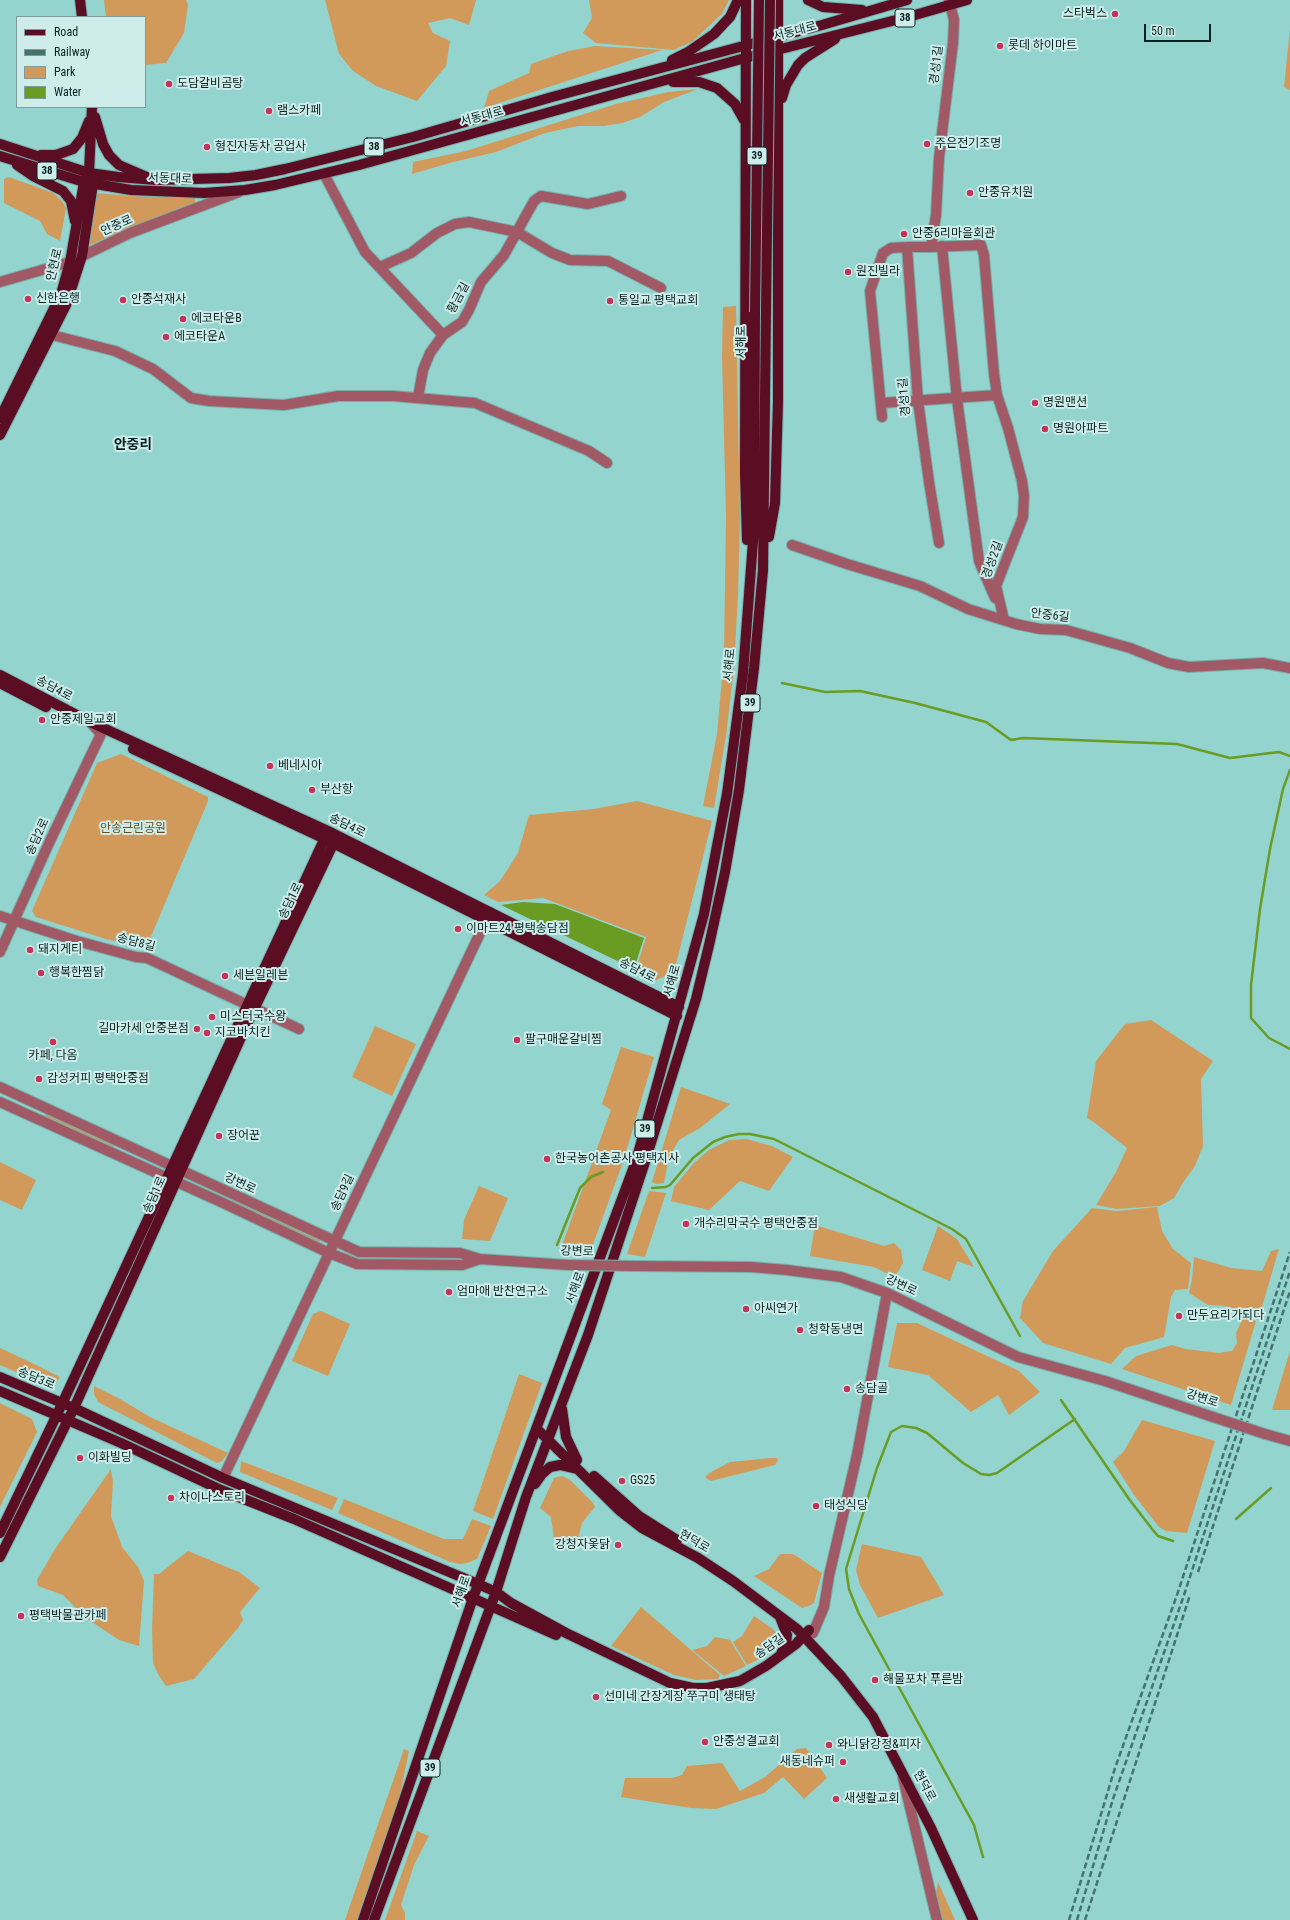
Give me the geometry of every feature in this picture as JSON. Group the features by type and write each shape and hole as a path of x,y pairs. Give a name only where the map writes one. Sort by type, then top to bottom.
{"main road":[{"path":"80,0 82,16"},
{"path":"653,70 688,52 714,34 730,17 738,0"},
{"path":"746,0 744,121 744,474 749,592"},
{"name":"서해로","path":"363,1920 478,1584 636,1160 704,914 727,794 743,674 749,592 755,467 755,312 759,0"},
{"name":"서해로","path":"374,1920 496,1592 526,1497 588,1335 644,1165 696,999 725,872 739,790 754,668 763,570 770,0"},
{"path":"763,570 775,503 778,401 778,0"},
{"path":"808,0 823,7 870,11"},
{"name":"서동대로","path":"0,144 89,173 156,180 229,178 285,169 413,137 552,97 907,0"},
{"name":"서동대로","path":"5,158 88,183 131,190 170,193 245,190 324,174 745,58 779,51 950,2 967,0"},
{"path":"779,107 786,85 798,65 805,58 843,33"},
{"path":"649,84 682,81 699,82 711,85 723,92 735,104 744,121"},
{"path":"92,108 103,144 109,155 119,165 156,180"},
{"path":"28,154 56,155 73,149 82,138 92,108"},
{"path":"88,183 92,108"},
{"path":"5,158 33,176 54,185 68,195 73,206 76,231"},
{"name":"안현로","path":"0,418 58,301 70,262 88,183"},
{"name":"안현로","path":"0,435 66,305 82,256 88,183"},
{"name":"송담4로","path":"0,675 90,722 331,838 678,1012"},
{"name":"송담4로","path":"0,683 101,734 331,838"},
{"name":"송담1로","path":"0,1533 177,1168 250,1006 331,838"},
{"name":"송담1로","path":"0,1557 74,1408 171,1180"},
{"name":"송담3로","path":"0,1377 74,1408 223,1478 496,1592"},
{"name":"송담3로","path":"0,1391 68,1420 221,1490 294,1519 490,1606 507,1612 643,1676 669,1686 705,1692 722,1690 752,1681 773,1669 809,1634"},
{"path":"526,1497 542,1474 550,1467 560,1465 578,1465 566,1437 562,1416 562,1403"},
{"path":"56,1415 74,1408"},
{"name":"현덕로","path":"538,1426 550,1436 578,1465 619,1510 642,1528 698,1558 780,1617 809,1634"},
{"name":"현덕로","path":"578,1465 639,1516 694,1550 809,1634 873,1717 931,1828 973,1920"},
{"name":"송담길","path":"496,1592 511,1603 566,1633 670,1683 693,1688 707,1688 740,1680 778,1658 809,1634"},
{"path":"778,1658 783,1650 787,1635 780,1617"}],"street":[{"name":"경성1길","path":"881,403 870,291 883,253 891,248 931,247 936,215 939,158 953,43 954,20 950,2"},
{"path":"324,174 365,252 443,335"},
{"name":"안중로","path":"0,282 70,262 164,220 245,190"},
{"name":"황금길","path":"418,397 423,370 430,353 443,335 462,322 482,282 504,255 534,201 541,196 588,204 621,196"},
{"path":"380,267 411,253 437,234 455,224 469,222 517,232 552,253 570,260 608,261 661,288"},
{"name":"경성2길","path":"931,247 981,245 984,255 997,395 1020,474 1024,496 1022,517 996,586 1004,620"},
{"name":"경성2길","path":"942,246 957,399 979,561 1004,620"},
{"name":"경성1길","path":"907,247 918,401 939,543"},
{"path":"52,335 115,351 153,369 191,398 203,400 284,404 338,396 418,397 475,403 571,443 607,463"},
{"path":"882,417 881,403 957,399 997,395"},
{"name":"안중6길","path":"792,545 846,564 920,586 968,609 1040,629 1066,630 1130,648 1168,663 1189,667 1263,663 1290,668"},
{"path":"90,722 101,734"},
{"name":"송담2로","path":"0,952 101,734"},
{"name":"송담8길","path":"0,916 84,943 136,957 147,958 250,1006"},
{"name":"송담9길","path":"223,1478 488,916"},
{"path":"250,1006 299,1029"},
{"name":"강변로","path":"0,1087 359,1252 460,1253 480,1259 568,1265 752,1268 787,1270 841,1277 887,1293 1018,1357 1105,1381 1290,1441"},
{"name":"강변로","path":"0,1102 221,1202 329,1254 357,1264 462,1264 480,1259"},
{"path":"809,1634 824,1607 829,1576 857,1455 887,1293"},
{"path":"902,1771 937,1920"}],"green space":[{"path":"104,0 186,0 188,5 184,33 166,63 146,65 146,16 106,16"},
{"path":"325,0 476,0 469,25 450,18 428,23 433,33 450,41 446,66 417,101 376,86 353,71 339,54"},
{"path":"589,0 729,0 722,14 693,41 674,50 596,43 583,33 592,18"},
{"path":"1290,29 1290,90 1284,87"},
{"path":"595,46 662,50 484,108 489,91 529,73 531,64 568,51"},
{"path":"698,89 664,102 640,117 622,123 604,126 578,126 545,133 496,152 453,162 412,174 413,162 466,151 616,104 668,92"},
{"path":"9,177 53,193 62,201 66,208 60,241 47,234 40,221 4,203 4,179"},
{"path":"95,193 130,196 195,198 195,204 123,230 90,245"},
{"path":"736,306 740,518 738,594 734,668 726,736 714,808 703,806 717,734 724,655 726,516 722,357 723,307"},
{"name":"안송근린공원","path":"121,754 208,797 208,801 147,946 110,940 110,938 109,940 36,917 32,911 97,763"},
{"path":"637,801 712,821 674,972 654,981 635,973 646,937 543,898 498,902 484,895 500,881 518,853 529,815 594,809"},
{"path":"1151,1020 1213,1061 1201,1079 1203,1146 1195,1166 1174,1198 1160,1206 1117,1209 1096,1205 1116,1172 1127,1148 1087,1118 1096,1061 1125,1024"},
{"path":"375,1026 416,1044 392,1096 352,1077"},
{"path":"621,1047 654,1057 624,1159 591,1250 561,1248 611,1110 602,1104"},
{"path":"681,1087 730,1104 700,1128 679,1140 669,1157 664,1183 656,1184 652,1182"},
{"path":"47,1113 112,1143 114,1146 111,1149 44,1117"},
{"path":"746,1139 772,1146 793,1157 769,1191 740,1181 709,1210 671,1201 674,1187 694,1163 709,1150 729,1140"},
{"path":"0,1162 36,1180 22,1210 0,1200"},
{"path":"479,1186 508,1198 490,1241 462,1239 464,1220"},
{"path":"649,1191 666,1193 645,1257 627,1254"},
{"path":"232,1200 321,1241 317,1243 231,1202"},
{"path":"1157,1207 1162,1231 1173,1249 1191,1263 1188,1289 1175,1290 1171,1297 1164,1337 1125,1348 1111,1364 1043,1343 1020,1318 1023,1301 1053,1251 1092,1208 1117,1211"},
{"path":"815,1225 884,1246 894,1243 901,1250 903,1263 894,1277 874,1267 810,1256"},
{"path":"938,1226 957,1239 974,1267 957,1261 950,1281 922,1270"},
{"path":"1279,1249 1258,1320 1226,1306 1208,1305 1189,1293 1194,1257 1231,1268 1262,1271 1271,1251"},
{"path":"344,1252 356,1257 432,1259 428,1262 356,1260 343,1256"},
{"path":"321,1311 350,1324 328,1376 292,1361 313,1314"},
{"path":"1244,1316 1256,1321 1231,1405 1122,1369 1136,1356 1172,1345 1186,1349 1219,1353 1232,1351 1237,1343 1236,1333"},
{"path":"897,1323 917,1323 1019,1371 1040,1392 1009,1415 998,1395 971,1412 928,1375 888,1367"},
{"path":"0,1348 60,1377 56,1383 39,1382 0,1365"},
{"path":"1290,1351 1290,1410 1272,1410"},
{"path":"519,1374 542,1383 493,1519 473,1511"},
{"path":"94,1386 120,1399 150,1417 228,1453 222,1461 217,1463 98,1402 94,1394"},
{"path":"0,1403 32,1419 37,1432 0,1507"},
{"path":"1142,1420 1215,1441 1187,1533 1166,1531 1159,1527 1134,1495 1113,1462 1124,1451"},
{"path":"777,1458 778,1460 775,1465 711,1481 706,1478 706,1476 711,1472 730,1462"},
{"path":"241,1461 338,1498 332,1510 240,1472"},
{"path":"111,1469 113,1482 111,1516 122,1547 138,1567 144,1581 139,1646 119,1640 86,1618 63,1595 38,1586 37,1580 55,1549"},
{"path":"562,1476 570,1480 593,1503 595,1507 582,1523 577,1543 555,1546 551,1517 540,1508 554,1478"},
{"path":"344,1499 444,1539 463,1539 472,1519 491,1526 477,1559 460,1564 450,1562 338,1513"},
{"path":"862,1544 921,1557 944,1595 878,1618 860,1585 856,1570"},
{"path":"188,1551 239,1572 260,1588 240,1612 243,1620 238,1628 194,1679 166,1686 153,1663 152,1629 154,1574 159,1574"},
{"path":"780,1554 793,1554 822,1573 814,1603 802,1608 754,1576 769,1569"},
{"path":"641,1607 720,1675 718,1679 696,1680 674,1675 611,1646"},
{"path":"754,1616 773,1629 778,1636 777,1644 766,1656 747,1665 733,1642 742,1636"},
{"path":"715,1637 730,1640 746,1666 724,1676 692,1650 707,1646"},
{"path":"806,1748 827,1778 804,1799 783,1777 764,1793 716,1809 691,1808 621,1797 625,1778 672,1778 682,1775 687,1766 722,1763 740,1791 765,1777 797,1749"},
{"path":"404,1749 409,1751 399,1800 357,1920 345,1920"},
{"path":"417,1831 429,1836 414,1865 401,1905 405,1913 405,1920 385,1920"},
{"path":"938,1882 955,1920 943,1920 936,1893"}],"water":[{"path":"523,902 555,904 644,938 634,969 501,905"}],"waterway":[{"path":"782,683 825,692 860,691 915,703 986,722 1011,740 1023,738 1177,744 1230,758 1279,752 1290,756"},
{"path":"1290,770 1283,789 1270,849 1260,909 1251,985 1251,1018 1269,1038 1290,1049"},
{"path":"652,1188 666,1187 670,1185 693,1158 713,1142 725,1137 739,1134 750,1134 774,1139 952,1229 966,1239 1020,1336"},
{"path":"557,1245 580,1188 591,1177 603,1172"},
{"path":"1061,1400 1129,1499 1152,1529 1158,1536 1173,1541"},
{"path":"983,1857 974,1825 859,1614 849,1589 846,1569 877,1468 891,1432 902,1426 916,1428 927,1433 963,1463 981,1474 989,1475 997,1473 1075,1419"},
{"path":"1236,1519 1271,1488"}],"railway":[{"path":"1069,1920 1115,1768 1177,1595 1290,1252"},
{"path":"1077,1920 1113,1799 1184,1595 1290,1271"},
{"path":"1198,1572 1290,1291"},
{"path":"1085,1920 1190,1595"}],"place":[{"name":"스타벅스","path":"1115,14"},
{"name":"롯데 하이마트","path":"1000,46"},
{"name":"도담갈비곰탕","path":"169,84"},
{"name":"램스카페","path":"269,111"},
{"name":"주은전기조명","path":"927,144"},
{"name":"형진자동차 공업사","path":"207,147"},
{"name":"안중유치원","path":"970,193"},
{"name":"안중6리마을회관","path":"904,234"},
{"name":"원진빌라","path":"848,272"},
{"name":"신한은행","path":"28,299"},
{"name":"안중석재사","path":"123,300"},
{"name":"통일교 평택교회","path":"610,301"},
{"name":"에코타운B","path":"183,319"},
{"name":"에코타운A","path":"166,337"},
{"name":"명원맨션","path":"1035,403"},
{"name":"명원아파트","path":"1045,429"},
{"name":"안중제일교회","path":"42,720"},
{"name":"베네시아","path":"270,766"},
{"name":"부산항","path":"312,790"},
{"name":"이마트24 평택송담점","path":"458,929"},
{"name":"돼지게티","path":"30,950"},
{"name":"행복한찜닭","path":"41,973"},
{"name":"세븐일레븐","path":"225,976"},
{"name":"미스터국수왕","path":"212,1017"},
{"name":"길마카세 안중본점","path":"197,1029"},
{"name":"지코바치킨","path":"207,1033"},
{"name":"팔구매운갈비찜","path":"517,1040"},
{"name":"카페, 다옴","path":"53,1042"},
{"name":"감성커피 평택안중점","path":"39,1079"},
{"name":"장어꾼","path":"219,1136"},
{"name":"한국농어촌공사 평택지사","path":"547,1159"},
{"name":"개수리막국수 평택안중점","path":"686,1224"},
{"name":"엄마애 반찬연구소","path":"449,1292"},
{"name":"아씨연가","path":"746,1309"},
{"name":"만두요리가되다","path":"1179,1316"},
{"name":"청학동냉면","path":"800,1330"},
{"name":"송담골","path":"847,1389"},
{"name":"이화빌딩","path":"80,1458"},
{"name":"GS25","path":"622,1481"},
{"name":"차이나스토리","path":"171,1498"},
{"name":"태성식당","path":"816,1506"},
{"name":"강청자옻닭","path":"618,1545"},
{"name":"평택박물관카페","path":"21,1616"},
{"name":"해물포차 푸른밤","path":"875,1680"},
{"name":"선미네 간장게장 쭈구미 생태탕","path":"596,1697"},
{"name":"안중성결교회","path":"705,1742"},
{"name":"와니닭강정&피자","path":"829,1745"},
{"name":"새동네슈퍼","path":"843,1762"},
{"name":"새생활교회","path":"836,1799"}],"district":[{"name":"안중리","path":"133,445"}]}
